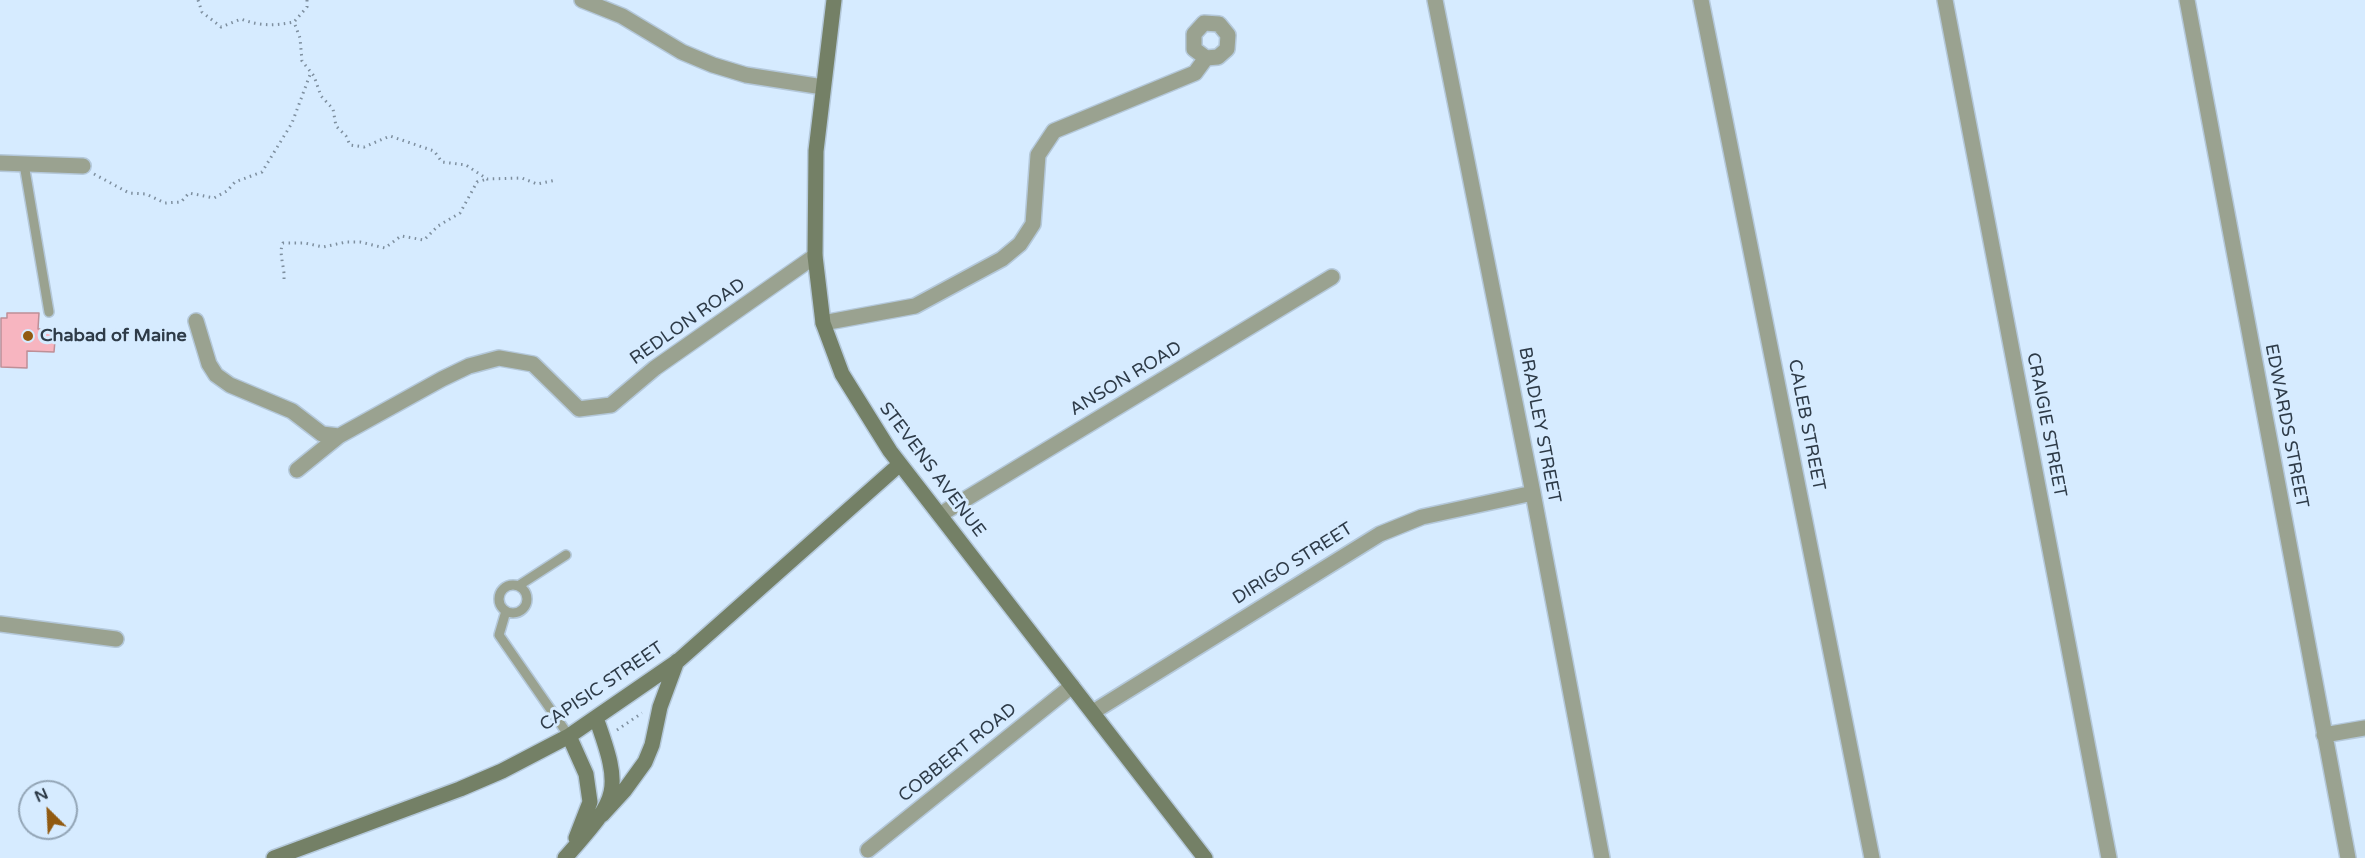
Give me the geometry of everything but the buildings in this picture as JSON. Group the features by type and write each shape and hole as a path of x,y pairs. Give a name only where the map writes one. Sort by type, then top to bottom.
{"street":[{"path":"582,0 622,16 682,52 713,65 746,75 823,87"},
{"name":"STEVENS AVENUE","path":"834,0 816,151 815,256 823,323 842,375 873,426 900,464 941,514 1202,857"},
{"name":"BRADLEY STREET","path":"1435,0 1533,493 1602,858"},
{"name":"CALEB STREET","path":"1701,0 1872,858"},
{"name":"CRAIGIE STREET","path":"1945,0 2109,858"},
{"name":"EDWARDS STREET","path":"2187,0 2348,858"},
{"path":"823,323 915,306 1002,259 1020,244 1033,224 1038,155 1054,130 1191,75 1198,71 1206,58"},
{"path":"0,163 83,166"},
{"name":"REDLON ROAD","path":"339,436 442,378 470,366 499,358 533,364 579,409 611,405 655,368 815,256"},
{"name":"ANSON ROAD","path":"941,514 1332,277"},
{"path":"196,321 209,364 216,375 230,385 292,411 322,434 339,436"},
{"path":"297,470 339,436"},
{"name":"CAPISIC STREET","path":"274,858 460,789 502,771 569,736 678,661 900,464"},
{"name":"DIRIGO STREET","path":"1093,712 1380,534 1422,517 1533,493"},
{"path":"0,624 116,639"},
{"path":"567,856 624,791 645,762 652,745 660,707 678,661"},
{"name":"COBBERT ROAD","path":"868,850 1072,686"},
{"path":"596,718 610,757 614,778 611,796 602,815"},
{"path":"2324,735 2365,728"},
{"path":"567,856 587,814 590,802 586,774 569,736"}],"lane":[{"path":"24,164 49,312"},
{"path":"519,586 566,555"},
{"path":"509,585 519,586 526,592 525,606 514,613 506,611 500,604 501,591 509,585"},
{"path":"506,611 499,635 569,736"}],"path":[{"path":"198,0 202,12 221,27 241,19 254,24 276,25 294,22 307,7 307,0"},
{"path":"294,22 300,38 303,61 311,72 321,96 333,110 336,126 346,136 350,145 364,147 390,136 434,151 442,162 466,165 487,179"},
{"path":"83,166 129,194 146,194 165,203 181,202 189,193 214,198 235,182 262,172 292,123 311,72"},
{"path":"284,279 285,267 280,249 283,243 305,243 323,247 346,242 360,242 386,248 401,237 424,240 438,226 460,213 477,182 487,179 522,178 537,184 556,180"},
{"path":"610,734 651,708"}],"place":[{"name":"Chabad of Maine","path":"28,336"}]}
